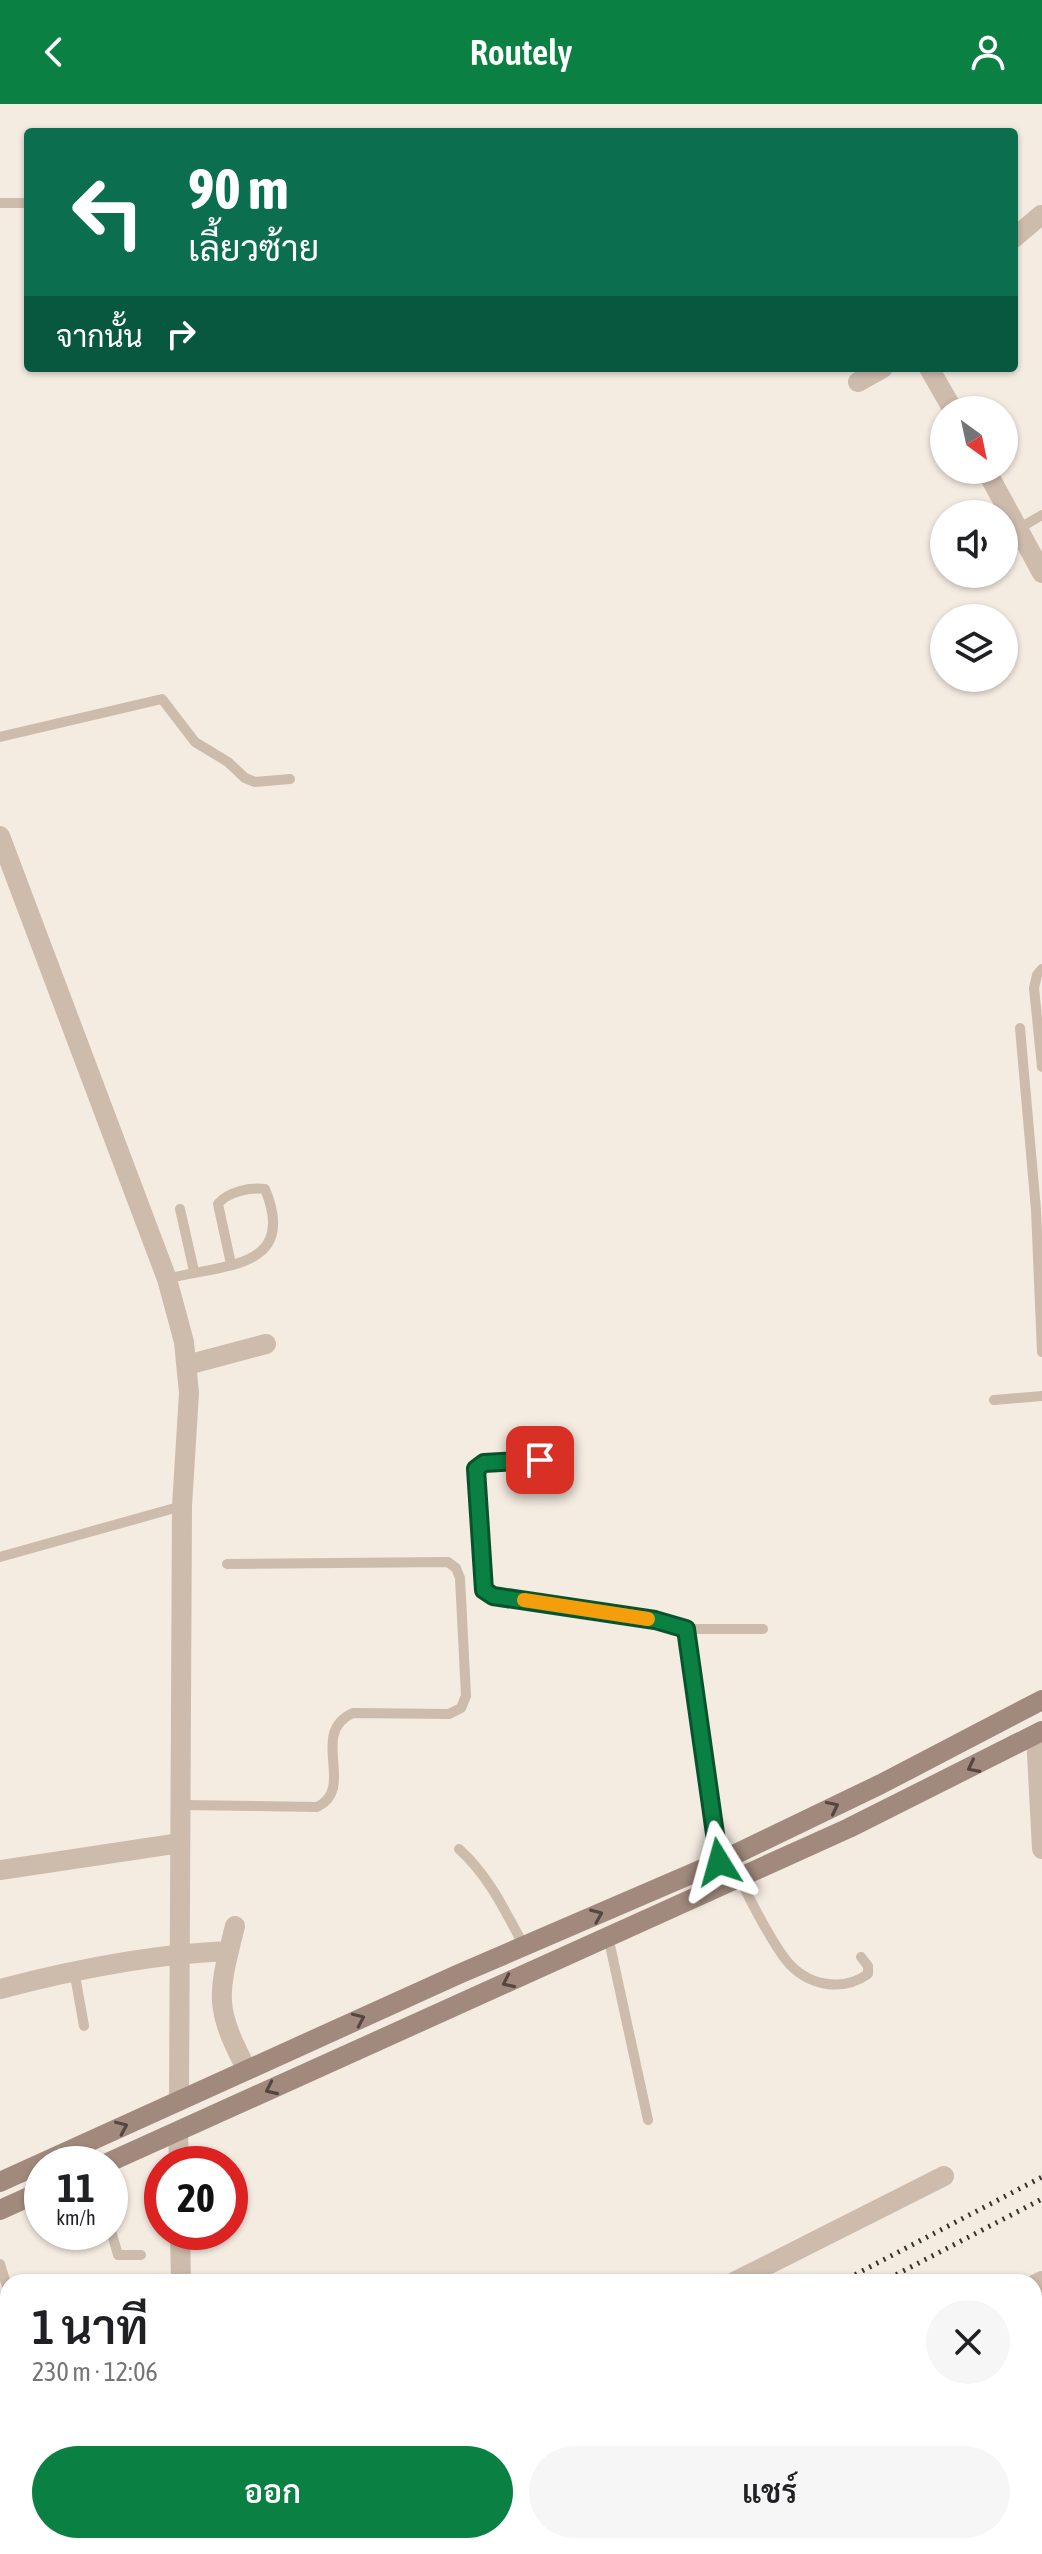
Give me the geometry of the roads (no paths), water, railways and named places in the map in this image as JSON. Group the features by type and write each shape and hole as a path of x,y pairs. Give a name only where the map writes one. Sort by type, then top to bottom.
{"main road":[{"path":"0,2182 524,1946 719,1862 881,1784 1042,1700"},
{"path":"128,2154 739,1878 902,1802 1039,1733"},
{"path":"178,2132 179,2101"},
{"path":"0,2210 24,2199"}],"street":[{"path":"1018,235 1041,215"},
{"path":"858,382 876,372"},
{"path":"931,372 945,396"},
{"path":"1018,529 1039,561"},
{"path":"0,836 6,870 167,1279 187,1365 189,1393 182,1506 179,2101"},
{"path":"187,1365 266,1344"},
{"path":"1039,1733 1042,1849"},
{"path":"0,1870 180,1843"},
{"path":"235,1926 220,1989 223,2017 247,2070"},
{"path":"0,1989 74,1970 181,1953 229,1951"},
{"path":"178,2132 178,2146"},
{"path":"750,2274 944,2176"},
{"path":"180,2250 181,2274"}],"lane":[{"path":"0,203 24,203"},
{"path":"1018,529 1042,515"},
{"path":"0,737 162,699 195,742 228,762 245,778 255,782 290,779"},
{"path":"1042,969 1034,988 1042,1067"},
{"path":"1020,1028 1036,1210 1042,1352"},
{"path":"167,1279 247,1261 261,1254 272,1238 274,1227 265,1189 252,1188 227,1196 218,1204 231,1264"},
{"path":"180,1209 194,1271"},
{"path":"994,1400 1042,1396"},
{"path":"540,1460 484,1463 476,1469 484,1590 493,1596 655,1620 686,1629 763,1629"},
{"path":"0,1557 182,1506"},
{"path":"180,1805 317,1807 327,1802 333,1793 334,1728 342,1719 353,1713 449,1714 461,1708 466,1696 460,1578 456,1568 448,1562 227,1564"},
{"path":"686,1629 719,1862"},
{"path":"459,1849 476,1863 524,1946"},
{"path":"739,1878 785,1959 799,1973 832,1987 856,1983 868,1974 868,1966 861,1957"},
{"path":"608,1936 648,2120"},
{"path":"74,1970 84,2026"},
{"path":"117,2250 118,2255 141,2255"}],"railway":[{"path":"856,2274 1042,2177"},
{"path":"897,2274 1042,2199"}]}
